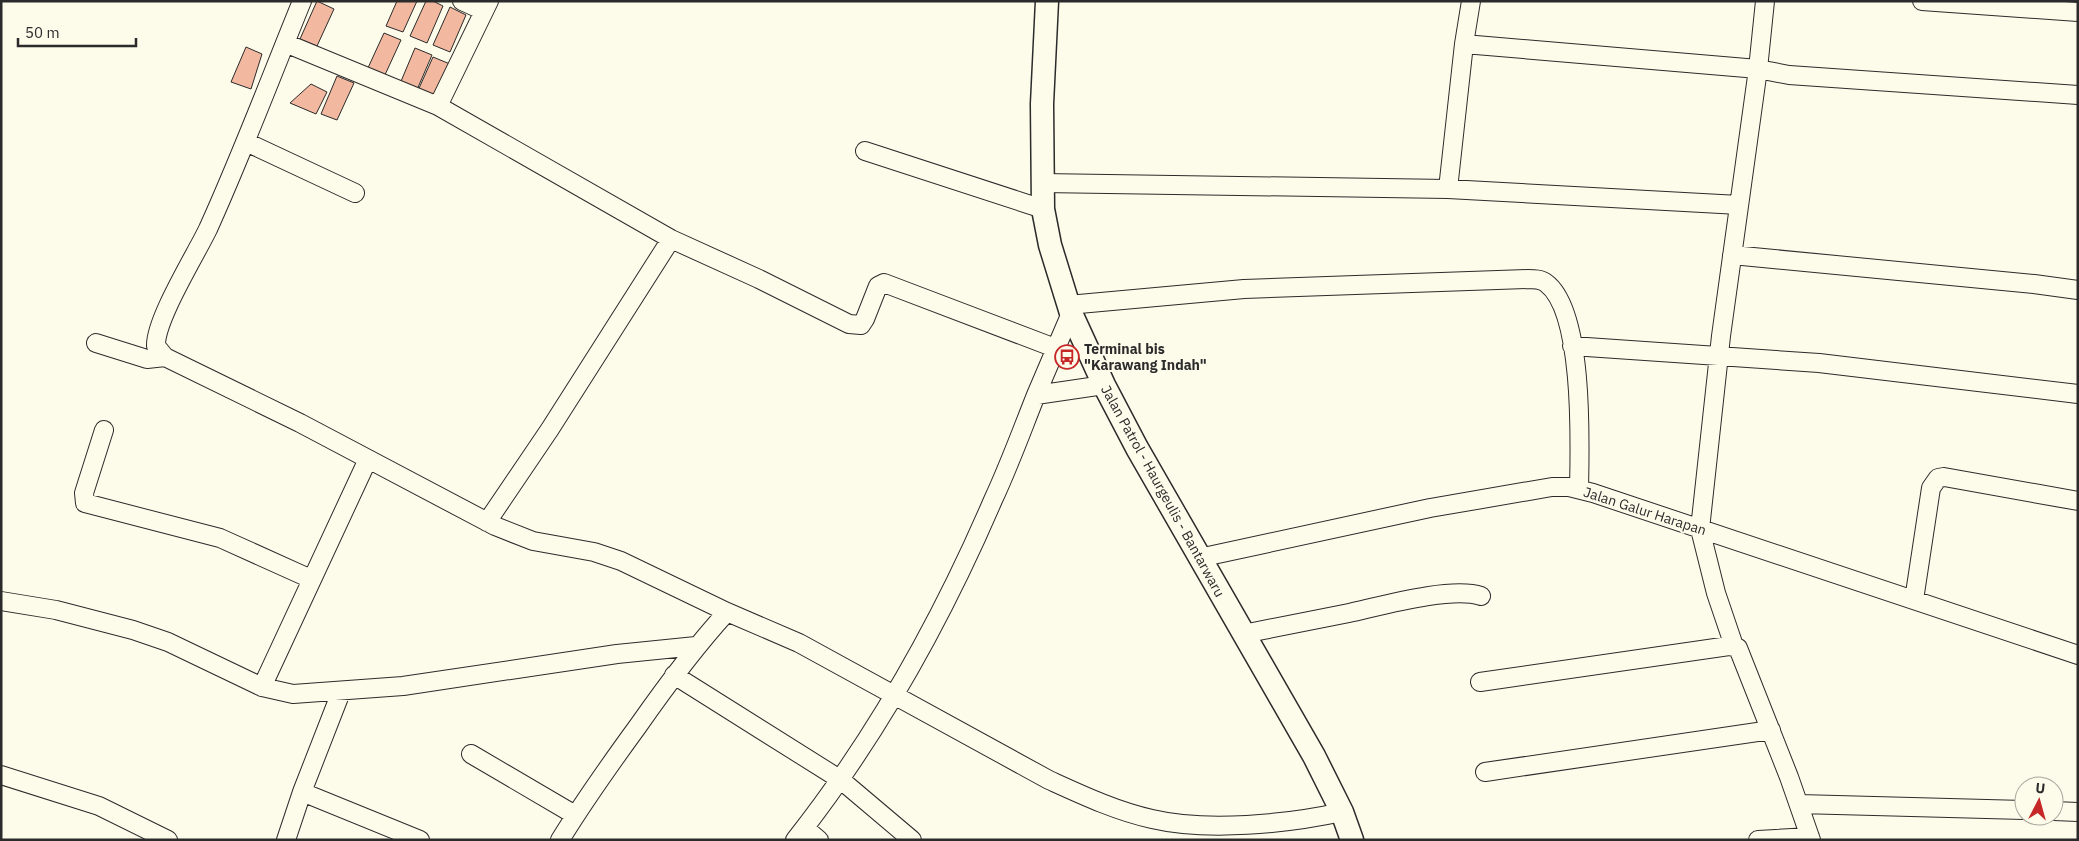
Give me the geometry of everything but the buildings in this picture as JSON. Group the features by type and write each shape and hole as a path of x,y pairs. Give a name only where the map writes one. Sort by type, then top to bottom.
{"main road":[{"name":"Jalan Patrol - Haurgeulis - Bantarwaru","path":"1048,1 1042,104 1043,209 1050,245 1069,309 1104,385 1199,558 1314,756 1342,812 1352,840"}],"street":[{"path":"302,1 246,142 207,230 159,327 156,346 165,357 300,423 487,522 533,541 594,552 621,561 727,612 814,650 1049,780 1083,796 1152,819 1199,825 1259,824 1312,818 1342,812"},
{"path":"438,106 486,6 462,1"},
{"path":"1448,189 1464,44 1471,1"},
{"path":"1758,840 1810,838 1741,653 1734,646 1716,593 1700,529 1718,356 1758,69 1765,1"},
{"path":"1922,1 2078,12"},
{"path":"285,43 438,106 671,239 759,279 849,324 861,324 865,319 878,286 884,283 1055,348"},
{"path":"1464,44 1758,69 1789,75 2078,95"},
{"path":"246,142 355,193"},
{"path":"865,151 1043,209"},
{"path":"1042,183 1448,189 1739,205"},
{"path":"487,522 671,239"},
{"path":"1732,255 2034,284 2078,290"},
{"path":"819,840 800,834 841,780 895,695 953,587 994,500 1069,309 1244,289 1537,280 1546,282 1558,295 1566,312 1572,346 1580,415 1579,489"},
{"path":"96,344 147,359 165,357"},
{"path":"1572,346 1875,369 2078,394"},
{"path":"1036,395 1104,385"},
{"path":"104,430 84,492 83,498 85,503 220,538 312,579"},
{"path":"262,687 368,459"},
{"path":"1914,600 1931,488 1938,478 2078,501"},
{"name":"Jalan Galur Harapan","path":"1199,558 1430,508 1552,487 1579,489 2078,655"},
{"path":"1243,634 1408,600 1456,593 1472,593 1481,596"},
{"path":"1,601 56,610 133,630 168,642 262,687 293,694 403,686 617,654 696,646"},
{"path":"560,840 575,815 674,675 696,646 727,612"},
{"path":"1480,682 1734,646"},
{"path":"674,675 841,780 912,840"},
{"path":"286,840 302,792 341,692"},
{"path":"1485,772 1771,730"},
{"path":"471,754 575,815"},
{"path":"1,775 99,806 168,840"},
{"path":"302,792 420,840"},
{"path":"1798,804 2014,810"},
{"path":"2064,811 2078,812"}],"place":[{"name":"Terminal bis \"Karawang Indah\"","path":"1067,357"}]}
